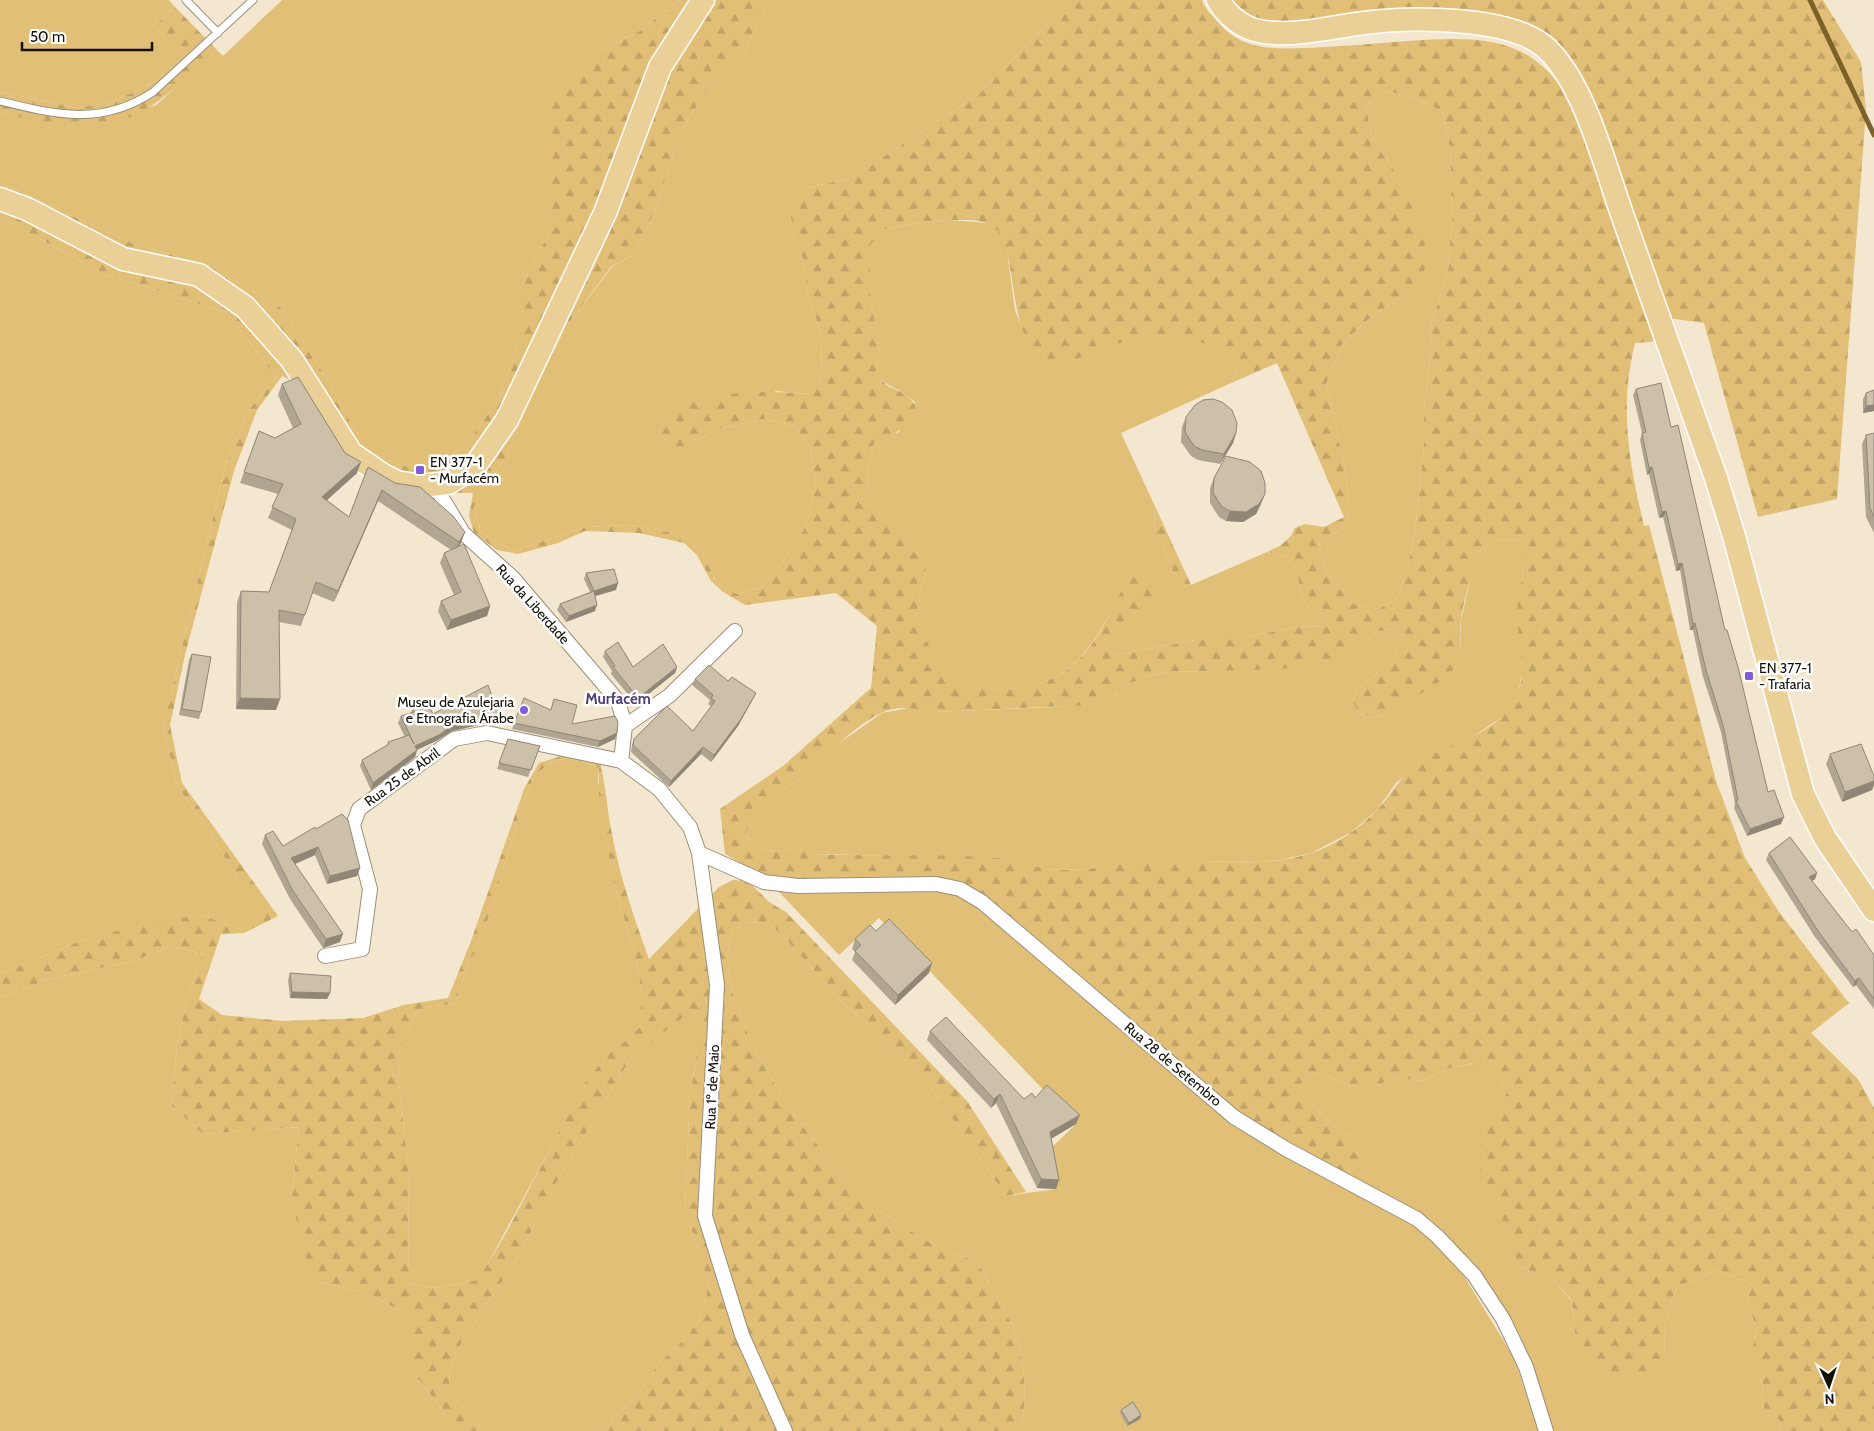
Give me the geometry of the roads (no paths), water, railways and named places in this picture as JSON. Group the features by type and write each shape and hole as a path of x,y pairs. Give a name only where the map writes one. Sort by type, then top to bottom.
{"main road":[{"path":"0,199 27,209 123,259 199,275 244,307 292,360 351,453 383,475 398,482 421,486 435,486 456,479 477,463 507,420 605,213 660,67 704,0"},
{"path":"1218,0 1230,15 1241,24 1270,32 1298,32 1394,20 1432,20 1494,26 1513,31 1544,46 1566,71 1592,131 1716,478 1734,536 1803,794 1825,838 1874,910"}],"street":[{"name":"Rua da Liberdade","path":"435,486 463,533 513,578 618,702 625,726"},
{"path":"622,761 625,726 668,696 735,631"},
{"name":"Rua 25 de Abril","path":"325,956 362,949 370,889 353,825 359,809 454,739 487,733 622,761"},
{"name":"Rua 1º de Maio","path":"622,761 659,789 690,827 699,853 717,985 705,1216 742,1335 785,1431"},
{"name":"Rua 28 de Setembro","path":"699,853 764,882 807,886 936,884 960,889 982,902 1234,1117 1286,1149 1409,1214 1437,1236 1474,1275 1503,1319 1526,1367 1546,1431"}],"lane":[{"path":"186,0 218,33"},
{"path":"0,101 51,114 75,116 106,112 135,104 153,92 253,0"}],"waterway":[{"path":"1810,0 1874,135"}],"place":[{"name":"EN 377-1 - Murfacém","path":"420,470"},
{"name":"EN 377-1 - Trafaria","path":"1749,676"},
{"name":"Museu de Azulejaria e Etnografia Árabe","path":"524,710"}],"district":[{"name":"Murfacém","path":"618,699"}]}
